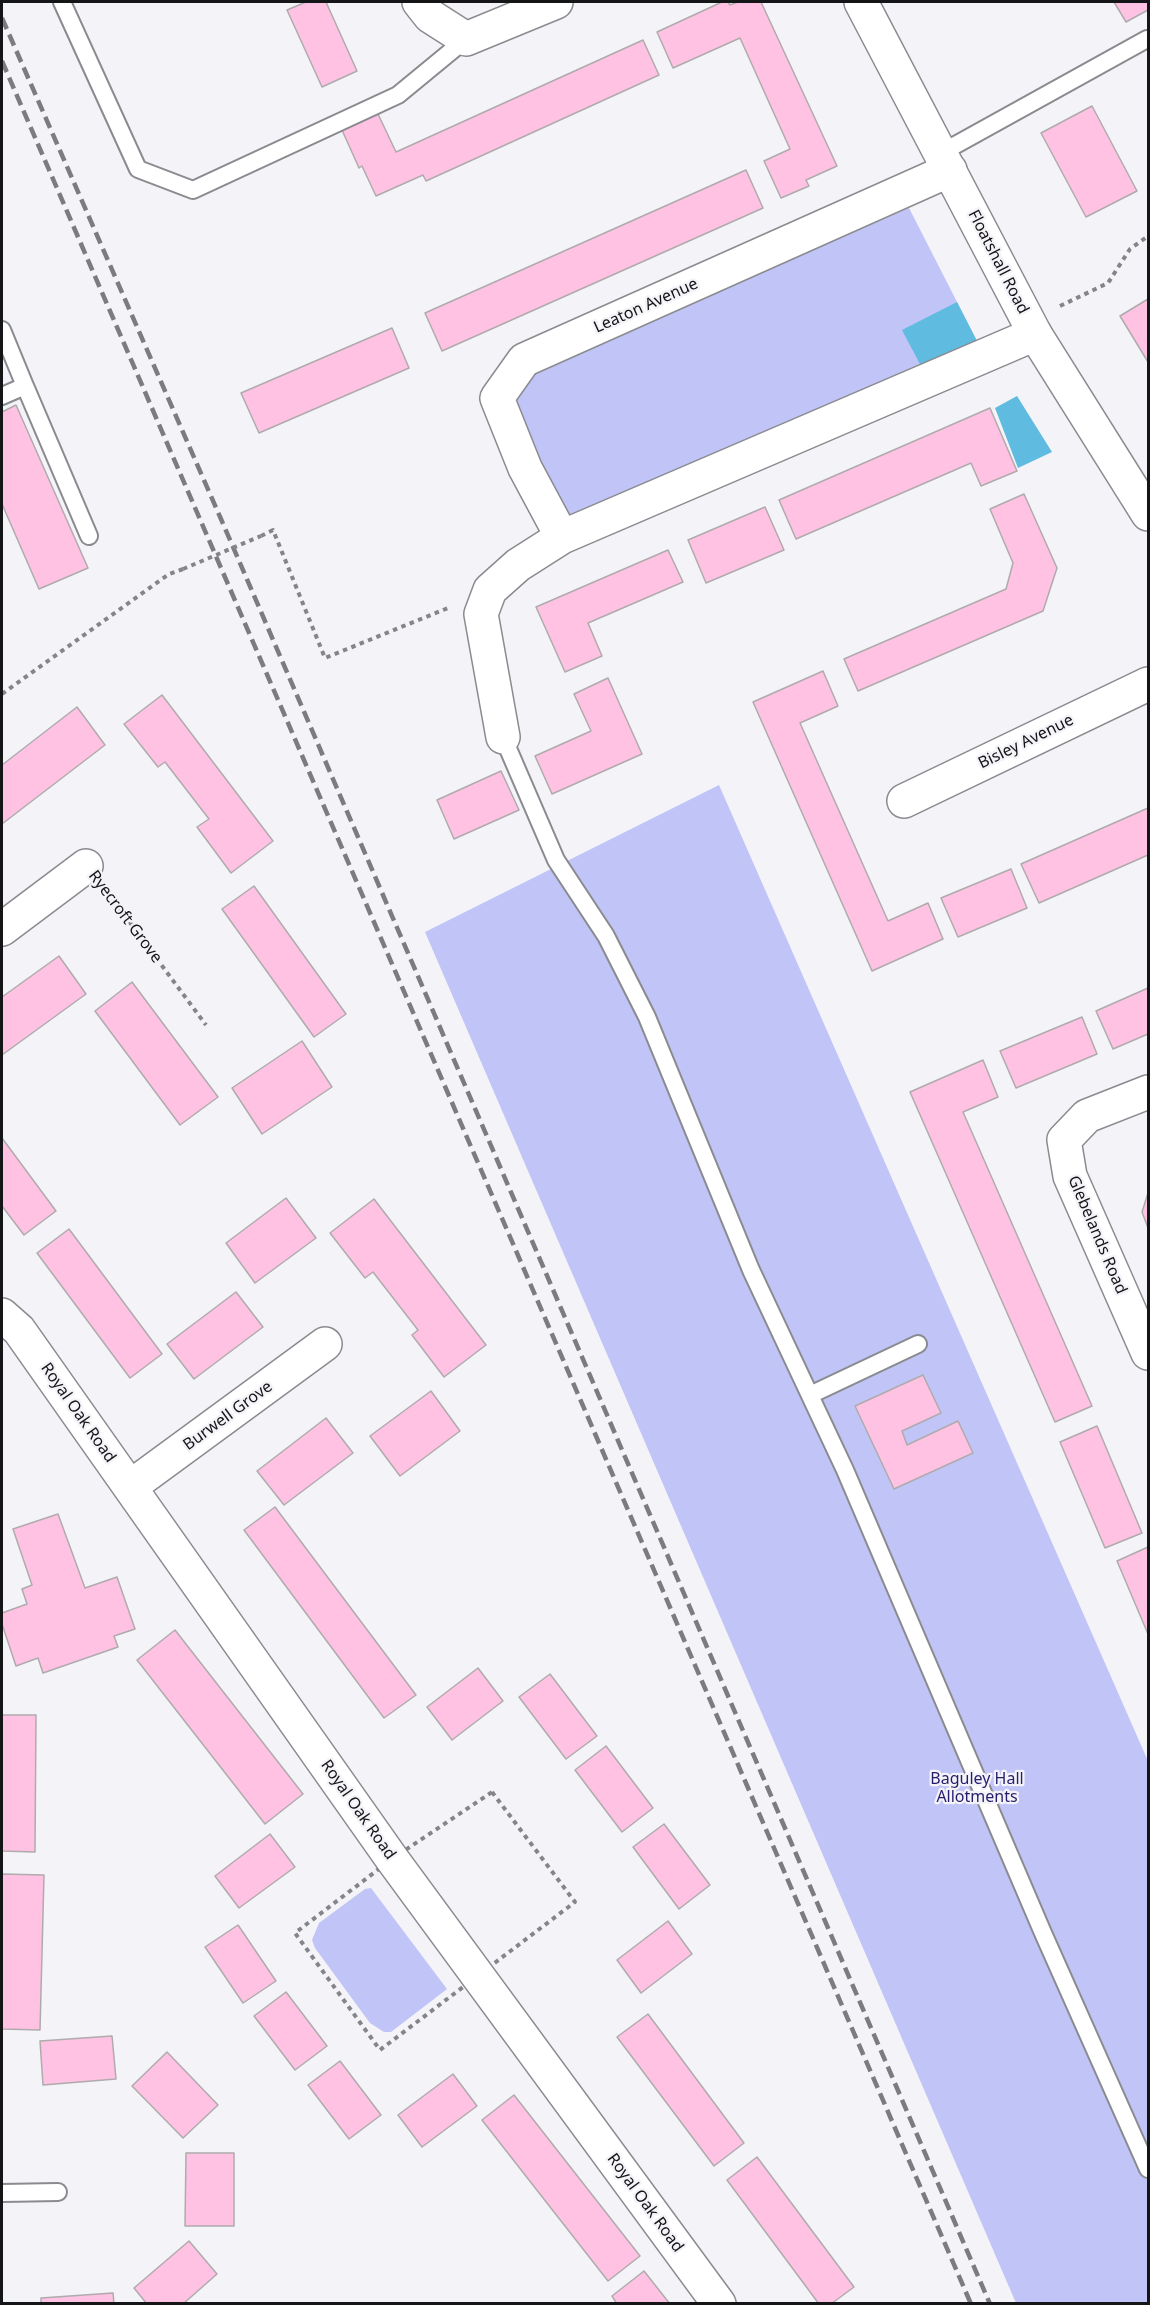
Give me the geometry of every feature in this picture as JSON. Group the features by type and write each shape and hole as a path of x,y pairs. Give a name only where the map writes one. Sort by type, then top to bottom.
{"street":[{"path":"419,2 430,16 466,39 556,2"},
{"name":"Floatshall Road","path":"861,2 1032,328 1149,514"},
{"name":"Leaton Avenue","path":"562,537 525,468 497,398 524,360 945,161"},
{"path":"503,737 481,614 490,590 518,565 562,537 1032,328"},
{"name":"Bisley Avenue","path":"904,801 1149,684"},
{"name":"Ryecroft Grove","path":"2,929 86,866"},
{"name":"Glebelands Road","path":"1149,1092 1087,1116 1064,1140 1070,1176 1149,1353"},
{"name":"Royal Oak Road","path":"7,1330 130,1487 392,1859 719,2304"},
{"name":"Burwell Grove","path":"130,1487 325,1344"}],"lane":[{"path":"62,2 138,169 193,190 398,95 466,39"},
{"path":"945,161 1147,39"},
{"path":"2,330 89,536"},
{"path":"2,396 26,386"},
{"path":"503,737 556,860 606,936 647,1017 751,1270 845,1470 1038,1922 1149,2169"},
{"path":"810,1395 918,1344"},
{"path":"2,2193 58,2192"}],"path":[{"path":"1032,328 1108,283 1130,249 1149,236"},
{"path":"2,694 169,574 273,530 325,658 490,590"},
{"name":"Ryecroft Grove","path":"86,866 206,1025"},
{"path":"492,1792 575,1902 380,2050 295,1934 392,1859 492,1792"}],"green space":[{"path":"909,208 977,341 555,525 507,384"},
{"name":"Baguley Hall Allotments","path":"719,785 1148,1761 1148,2303 1016,2303 425,932"},
{"path":"371,1888 447,1989 391,2032 384,2032 370,2023 315,1948 312,1940 319,1923 365,1889"}],"shaded area":[{"path":"957,302 977,341 921,366 902,330"},
{"path":"1017,396 1052,452 1018,468 995,408"}],"building":[{"path":"306,2 326,2 357,71 322,87 287,10"},
{"path":"722,2 728,2 730,5 738,2 761,2 837,166 806,180 809,186 781,198 764,161 790,149 740,38 673,68 657,32"},
{"path":"1114,2 1148,2 1148,10 1126,22"},
{"path":"643,40 659,75 426,181 423,175 376,196 362,166 359,168 342,130 378,114 396,152"},
{"path":"1092,106 1137,191 1086,217 1041,133"},
{"path":"746,170 763,208 442,351 425,313"},
{"path":"1148,299 1148,362 1120,316"},
{"path":"392,328 409,368 259,433 241,393"},
{"path":"16,405 88,568 39,589 2,504 2,412"},
{"path":"990,408 1017,471 981,486 971,463 796,539 779,500"},
{"path":"1024,494 1057,568 1043,611 858,691 844,659 1006,589 1013,563 990,509"},
{"path":"765,507 784,550 706,583 688,540"},
{"path":"668,550 683,582 588,623 602,656 565,672 536,607"},
{"path":"823,671 838,706 800,723 888,921 928,903 943,939 872,971 753,702"},
{"path":"608,678 642,754 552,794 535,756 591,731 574,694"},
{"path":"162,695 273,841 231,873 197,827 209,819 165,762 158,767 124,724"},
{"path":"77,707 105,745 2,824 2,765"},
{"path":"501,771 519,810 454,839 437,800"},
{"path":"1148,808 1148,855 1039,903 1021,864"},
{"path":"1011,869 1027,908 958,937 941,898"},
{"path":"254,886 346,1014 314,1037 222,909"},
{"path":"59,956 86,994 2,1055 2,997"},
{"path":"132,982 218,1097 180,1125 95,1011"},
{"path":"1148,988 1148,1034 1113,1049 1096,1011"},
{"path":"1082,1017 1097,1054 1016,1088 1000,1051"},
{"path":"302,1041 332,1087 262,1134 232,1088"},
{"path":"983,1060 998,1097 963,1112 1092,1406 1055,1422 910,1092"},
{"path":"2,1138 56,1211 24,1235 2,1206"},
{"path":"1148,1193 1148,1228 1142,1212"},
{"path":"286,1198 316,1238 255,1283 226,1243"},
{"path":"374,1199 486,1345 444,1377 412,1335 418,1330 373,1272 365,1278 330,1233"},
{"path":"69,1229 162,1354 130,1378 37,1253"},
{"path":"236,1292 263,1327 194,1379 167,1344"},
{"path":"923,1375 941,1413 902,1431 907,1445 958,1421 973,1453 894,1489 855,1406"},
{"path":"431,1391 460,1431 400,1476 370,1436"},
{"path":"326,1418 353,1453 284,1505 257,1471"},
{"path":"1097,1426 1142,1533 1105,1548 1060,1442"},
{"path":"275,1507 416,1695 384,1718 244,1530"},
{"path":"58,1514 85,1588 117,1577 135,1629 114,1636 118,1647 43,1673 38,1658 16,1666 2,1624 2,1613 27,1604 22,1589 32,1585 13,1529"},
{"path":"1148,1547 1148,1634 1117,1561"},
{"path":"175,1630 303,1794 265,1824 137,1660"},
{"path":"478,1668 503,1701 452,1740 427,1707"},
{"path":"550,1674 597,1736 566,1759 519,1697"},
{"path":"2,1715 36,1715 35,1852 2,1851"},
{"path":"606,1746 653,1808 622,1832 575,1770"},
{"path":"664,1824 710,1885 679,1909 633,1847"},
{"path":"270,1834 295,1867 239,1908 215,1876"},
{"path":"2,1874 44,1875 40,2030 2,2029"},
{"path":"668,1921 692,1954 641,1993 617,1960"},
{"path":"238,1925 276,1981 243,2003 205,1947"},
{"path":"286,1992 327,2046 295,2070 254,2016"},
{"path":"648,2014 744,2143 714,2166 617,2037"},
{"path":"112,2036 116,2079 43,2085 40,2041"},
{"path":"167,2052 218,2105 183,2138 132,2086"},
{"path":"340,2061 381,2115 349,2139 308,2085"},
{"path":"453,2074 477,2106 422,2147 398,2115"},
{"path":"514,2095 640,2256 608,2281 482,2120"},
{"path":"186,2153 234,2153 234,2226 185,2226"},
{"path":"757,2157 854,2287 831,2304 819,2304 727,2180"},
{"path":"189,2241 217,2274 183,2304 147,2304 134,2288"},
{"path":"644,2271 670,2304 617,2304 612,2296"},
{"path":"113,2293 114,2304 41,2304 41,2298"}],"railway":[{"path":"2,18 221,519 990,2304"},
{"path":"2,61 971,2304"}]}
